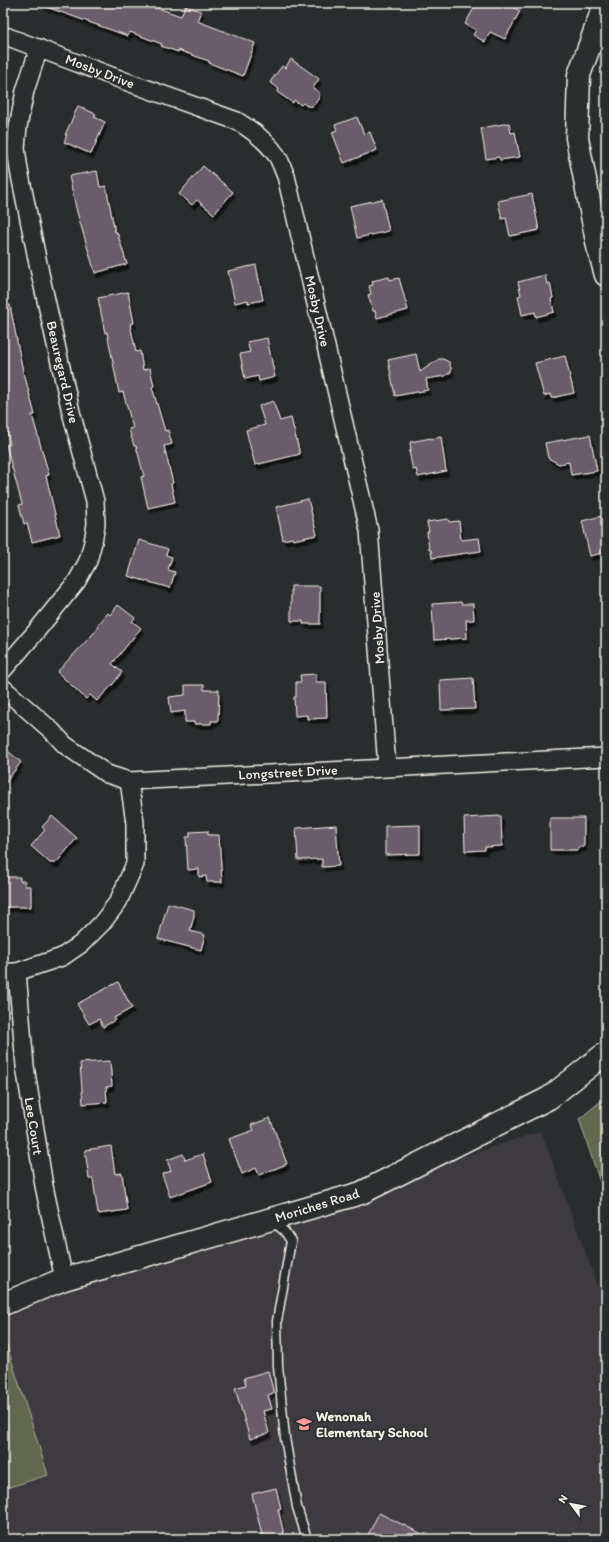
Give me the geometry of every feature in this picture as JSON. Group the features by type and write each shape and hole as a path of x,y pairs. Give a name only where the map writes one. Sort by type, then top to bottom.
{"street":[{"path":"605,3 579,75 577,138 598,247 606,275"},
{"name":"Mosby Drive","path":"3,35 237,121 252,130 278,157 288,183 369,530 387,767"},
{"name":"Beauregard Drive","path":"3,670 77,581 88,562 96,524 95,501 71,412 19,170 16,148 18,126 25,91 39,48"},
{"name":"Longstreet Drive","path":"3,688 52,731 65,745 107,774 129,781 606,757"},
{"path":"10,972 62,957 80,944 102,923 118,902 135,864 135,823 129,781"},
{"name":"Lee Court","path":"10,972 44,1186 64,1279"},
{"name":"Moriches Road","path":"3,1304 64,1279 361,1193 549,1098 606,1053"}],"lane":[{"path":"271,1219 285,1232 291,1241 277,1321 278,1366 285,1438 297,1507 307,1539"}],"shaded area":[{"name":"Wenonah Elementary School","path":"541,1131 606,1309 606,1539 3,1539 3,1307"}],"green space":[{"path":"606,1097 606,1200 579,1119"},
{"path":"5,1340 48,1475 3,1489 3,1341"}],"building":[{"path":"41,3 143,3 181,16 185,6 201,11 197,21 255,43 243,76 209,63 209,61 178,50 178,52 161,46 162,44 130,32 128,36 41,5"},
{"path":"477,3 506,3 520,11 505,39 490,32 485,42 473,35 476,30 465,24"},
{"path":"291,59 319,79 313,88 319,92 319,98 313,106 307,106 303,103 301,105 294,100 293,103 277,92 279,89 270,82 282,66 285,68"},
{"path":"78,106 96,114 94,117 105,122 91,154 64,142 67,135 65,135"},
{"path":"357,117 364,134 370,132 377,150 344,163 332,132 337,130 335,125"},
{"path":"509,123 511,133 515,132 520,157 500,160 499,157 486,159 481,128"},
{"path":"203,166 233,192 214,214 197,200 192,205 179,194"},
{"path":"97,171 100,187 106,186 115,232 117,232 127,264 95,273 77,212 69,176"},
{"path":"532,194 539,230 510,236 506,218 502,219 498,201"},
{"path":"382,199 389,231 357,238 350,206"},
{"path":"256,265 263,300 248,303 248,300 235,303 228,271"},
{"path":"545,275 547,284 550,283 554,312 536,317 535,312 522,315 518,296 521,295 518,282"},
{"path":"389,277 390,280 399,278 408,310 377,318 368,295 371,294 369,286 373,285 372,281"},
{"path":"128,292 134,323 130,324 136,352 140,351 143,370 150,368 154,386 152,387 165,431 168,430 172,444 164,446 173,483 171,484 175,502 148,508 141,477 144,476 136,446 134,446 129,429 133,428 123,392 119,393 107,332 105,333 98,298"},
{"path":"3,305 10,305 24,377 35,415 32,415 49,475 46,476 60,535 32,542 27,523 24,524 19,505 22,504 6,445 10,444 3,418"},
{"path":"267,338 275,377 259,381 258,376 245,379 240,354 250,352 247,342"},
{"path":"416,354 420,372 439,359 443,359 449,362 451,372 445,376 426,379 428,390 395,396 388,360"},
{"path":"565,356 574,393 551,398 550,394 544,396 535,363"},
{"path":"273,401 280,421 291,418 300,454 255,465 246,430 265,425 259,406"},
{"path":"590,435 597,471 571,475 569,462 559,464 548,458 545,443"},
{"path":"441,437 446,471 418,477 416,469 413,470 409,451 411,451 410,442"},
{"path":"308,499 317,535 293,540 292,538 283,540 276,507"},
{"path":"606,515 606,552 590,556 582,521"},
{"path":"448,519 449,522 459,521 461,540 479,538 481,551 432,558 431,550 429,550 427,532 429,532 427,522"},
{"path":"139,540 168,549 166,555 172,557 168,570 175,572 170,588 128,576"},
{"path":"291,586 320,586 320,624 303,624 303,621 291,621"},
{"path":"461,602 462,604 473,604 474,620 466,620 467,638 434,640 432,604"},
{"path":"118,605 135,618 132,621 141,628 112,664 122,672 114,683 97,701 90,695 86,699 57,672 94,633 98,627 97,626 108,613 110,615"},
{"path":"316,674 316,682 326,682 327,718 307,719 307,715 295,716 294,697 296,697 296,682 301,682 300,675"},
{"path":"473,678 475,709 441,710 440,680"},
{"path":"185,685 204,685 204,690 219,690 218,721 211,721 211,724 194,724 194,722 185,722 185,711 171,713 169,697 185,695"},
{"path":"3,747 21,762 3,786"},
{"path":"52,816 77,838 56,863 50,863 31,846 45,830 42,827"},
{"path":"501,816 502,846 485,847 485,850 465,851 464,818"},
{"path":"550,818 584,818 584,847 578,847 578,850 550,850"},
{"path":"336,825 339,866 322,867 322,859 298,860 296,828"},
{"path":"420,825 420,854 385,855 385,826"},
{"path":"208,831 208,835 219,835 222,882 207,882 206,876 199,877 199,869 188,870 186,837 190,837 190,832"},
{"path":"20,877 20,881 25,881 25,886 31,886 31,907 3,907 3,878"},
{"path":"168,903 194,910 190,931 205,935 201,950 158,939"},
{"path":"118,982 132,1008 114,1018 115,1020 103,1027 99,1019 89,1024 77,1004"},
{"path":"110,1061 112,1086 106,1087 107,1102 83,1104 80,1063"},
{"path":"270,1118 287,1164 259,1175 256,1168 242,1174 229,1139 254,1130 251,1125"},
{"path":"111,1146 115,1174 122,1173 127,1210 98,1214 93,1179 89,1179 85,1150"},
{"path":"183,1154 185,1160 203,1154 212,1182 170,1197 162,1174 171,1171 167,1160"},
{"path":"268,1371 274,1393 268,1395 272,1409 263,1411 269,1433 250,1439 235,1388 246,1385 244,1378"},
{"path":"276,1488 281,1509 278,1509 285,1539 263,1539 252,1494"},
{"path":"379,1513 432,1539 366,1539"}],"place":[{"name":"Wenonah Elementary School","path":"304,1424"}]}
